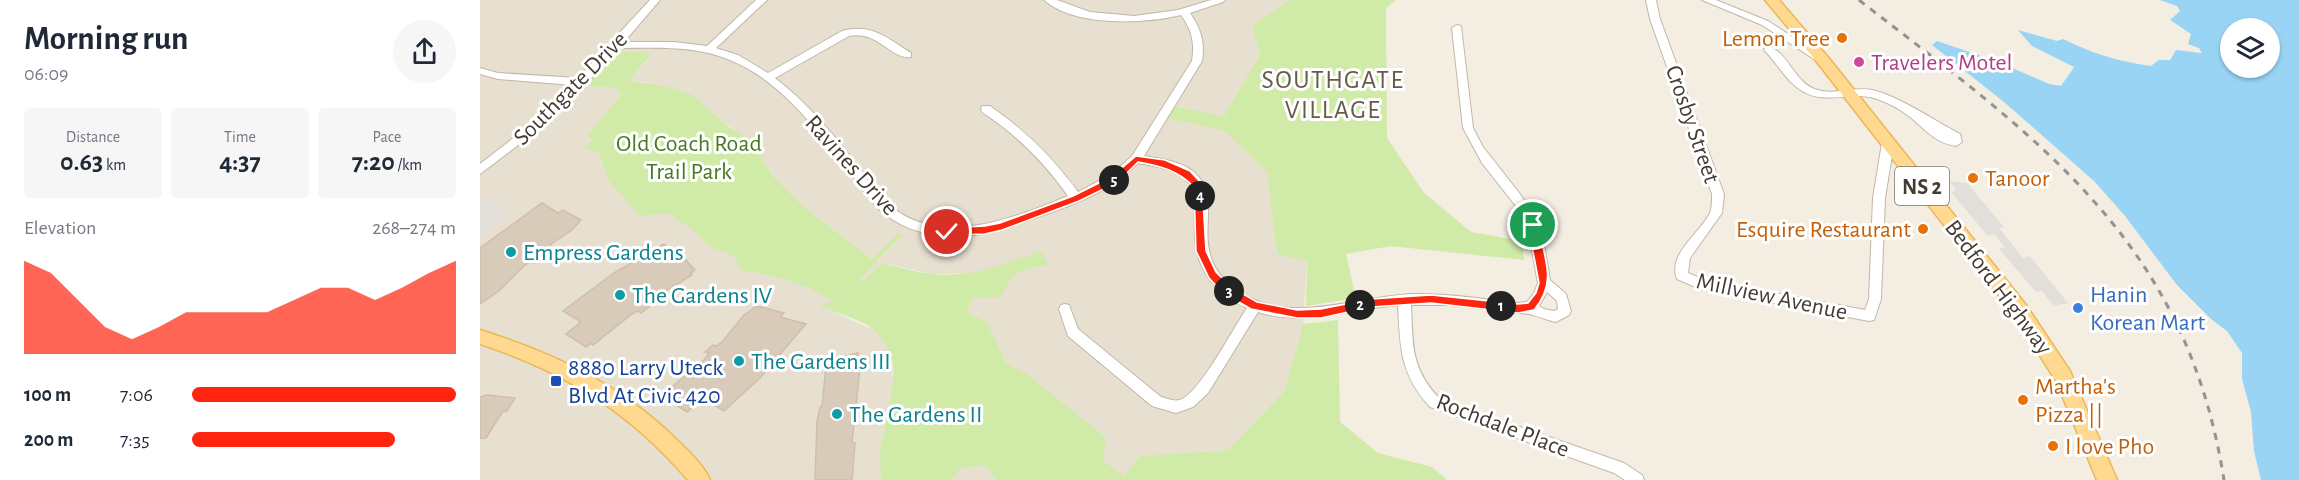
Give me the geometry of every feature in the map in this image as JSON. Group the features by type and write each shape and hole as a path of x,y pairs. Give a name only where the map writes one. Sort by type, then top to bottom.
{"main road":[{"name":"Bedford Highway","path":"1772,0 1822,59 2015,303 2064,377 2107,480"},
{"path":"480,337 552,362 604,390 656,431 700,480"}],"street":[{"name":"Southgate Drive","path":"480,170 551,114 655,0"},
{"path":"708,50 762,0"},
{"path":"1049,0 1087,14 1118,18 1151,18 1184,12 1220,0"},
{"name":"Crosby Street","path":"1651,0 1655,19 1718,194 1716,213 1684,257 1681,276"},
{"path":"1707,0 1765,23 1822,59"},
{"name":"Ravines Drive","path":"616,45 708,50 749,65 768,77 798,104 883,206 897,218 909,225 947,232 985,230 1076,198 1115,179 1136,159 1197,61 1199,50 1196,30 1184,12"},
{"path":"768,77 846,33 857,24 907,55"},
{"path":"1457,28 1468,128 1472,141 1528,216 1537,241 1544,283 1540,295 1531,307"},
{"path":"1769,49 1792,77 1807,89 1826,94 1862,91 1878,95 1914,114"},
{"path":"480,71 498,76 582,82"},
{"path":"986,109 1032,142 1049,160 1076,198"},
{"name":"Millview Avenue","path":"1681,276 1700,284 1869,315 1875,299 1879,198 1888,143"},
{"path":"1136,159 1162,163 1193,178 1200,194 1199,240 1205,262 1212,275 1227,290 1255,306 1305,314 1371,303 1431,299 1518,308 1531,307 1541,314 1556,317 1565,311 1564,302 1558,293 1544,283"},
{"name":"Rochdale Place","path":"1404,301 1407,361 1422,391 1436,403 1619,468 1637,480"},
{"path":"1065,309 1073,332 1157,402 1176,407 1188,403 1203,389 1255,306"}],"shaded area":[{"path":"480,0 1290,0 1252,26 1260,54 1224,116 1173,106 1166,118 1225,131 1267,172 1277,254 1307,261 1303,324 1285,390 1228,450 1141,456 1124,478 1103,460 1055,397 1027,374 1006,363 987,322 967,312 974,297 1001,296 1008,279 1024,269 1048,265 1004,265 972,273 933,274 882,263 863,281 859,280 902,235 898,233 872,259 805,208 772,175 749,137 737,134 731,127 647,82 629,81 652,54 621,51 586,86 616,88 621,95 587,137 762,258 834,301 820,306 889,337 894,388 883,432 882,480 480,480"},
{"path":"1950,181 1967,183 2004,227 1999,228 2023,258 2030,256 2068,303 2054,306 2042,291 2036,292 1999,249 2005,247 1994,234 1988,236 1951,192 1956,191"},
{"path":"480,195 502,206 497,211 507,214 480,239"},
{"path":"985,465 997,480 951,480 961,469"}],"green space":[{"path":"1290,0 1396,0 1386,8 1387,138 1424,193 1471,232 1522,241 1524,260 1391,246 1346,254 1356,298 1306,306 1307,261 1277,254 1267,172 1225,131 1165,118 1173,106 1224,116 1260,54 1252,26"},
{"name":"Old Coach Road Trail Park","path":"621,51 652,53 629,81 679,90 700,101 720,120 749,137 772,175 805,208 872,259 898,233 902,235 859,280 863,281 882,263 926,273 960,274 1001,265 1041,251 1048,265 1019,273 1009,282 1001,297 974,297 967,312 987,322 1006,363 1027,374 1106,438 1103,460 1124,477 1140,456 1228,450 1285,390 1303,324 1338,320 1340,422 1378,453 1432,467 1447,480 997,480 985,465 961,469 951,480 882,480 880,461 893,382 893,363 887,346 874,330 855,319 819,306 834,301 800,284 741,270 734,256 710,247 692,229 668,213 640,216 609,181 599,152 583,148 592,140 587,136 621,95 616,88 585,86 613,54"}],"water":[{"path":"2160,0 2299,0 2299,480 2261,480 2254,451 2251,412 2242,379 2242,353 2227,331 2211,319 2177,285 2125,216 2094,181 2004,102 1932,45 1937,41 1996,61 2049,84 2061,86 2074,67 2032,46 2018,30 2057,41 2063,39 2106,56 2151,66 2159,60 2170,60 2176,50 2202,53 2199,48 2188,44 2191,34 2170,20 2180,11 2177,6"}],"building":[{"name":"Empress Gardens","path":"542,203 558,213 563,210 581,220 572,230 541,251 538,256 541,257 534,263 530,262 524,266 499,291 480,304 480,248"},
{"name":"The Gardens IV","path":"664,244 676,258 681,255 695,270 691,273 692,275 651,300 647,305 649,307 641,313 638,311 632,314 593,345 591,343 586,347 566,334 581,322 563,311 614,273"},
{"name":"The Gardens III","path":"757,306 784,313 780,317 806,324 760,378 724,411 703,398 687,412 665,398 674,385 706,358 709,353 705,352 713,345 716,346 722,342 744,315"},
{"name":"The Gardens II","path":"858,353 857,360 861,359 852,443 855,443 852,480 815,480 817,421 822,406 826,366 830,365 830,359"},
{"path":"487,395 515,398 507,411 503,411 486,438 480,438 480,397"}],"railway":[{"path":"1859,0 1986,100 2043,149 2094,202 2139,259 2176,323 2205,396 2224,480"}],"place":[{"name":"Lemon Tree","path":"1842,38"},
{"name":"Travelers Motel","path":"1859,62"},
{"name":"Tanoor","path":"1973,178"},
{"name":"Esquire Restaurant","path":"1923,229"},
{"name":"Empress Gardens","path":"511,252"},
{"name":"The Gardens IV","path":"620,295"},
{"name":"Hanin Korean Mart","path":"2078,308"},
{"name":"The Gardens III","path":"739,361"},
{"name":"8880 Larry Uteck Blvd At Civic 420","path":"556,381"},
{"name":"Martha's Pizza ||","path":"2023,400"},
{"name":"The Gardens II","path":"837,414"},
{"name":"I love Pho","path":"2053,446"}],"district":[{"name":"SOUTHGATE VILLAGE","path":"1333,94"}],"route":[{"path":"947,232 985,230 1002,226 1097,190 1115,179 1136,159 1162,163 1187,174 1198,186 1199,240 1205,262 1212,275 1227,290 1255,306 1297,314 1321,313 1371,303 1431,299 1518,308 1531,307 1540,295 1544,283 1533,225"}]}
